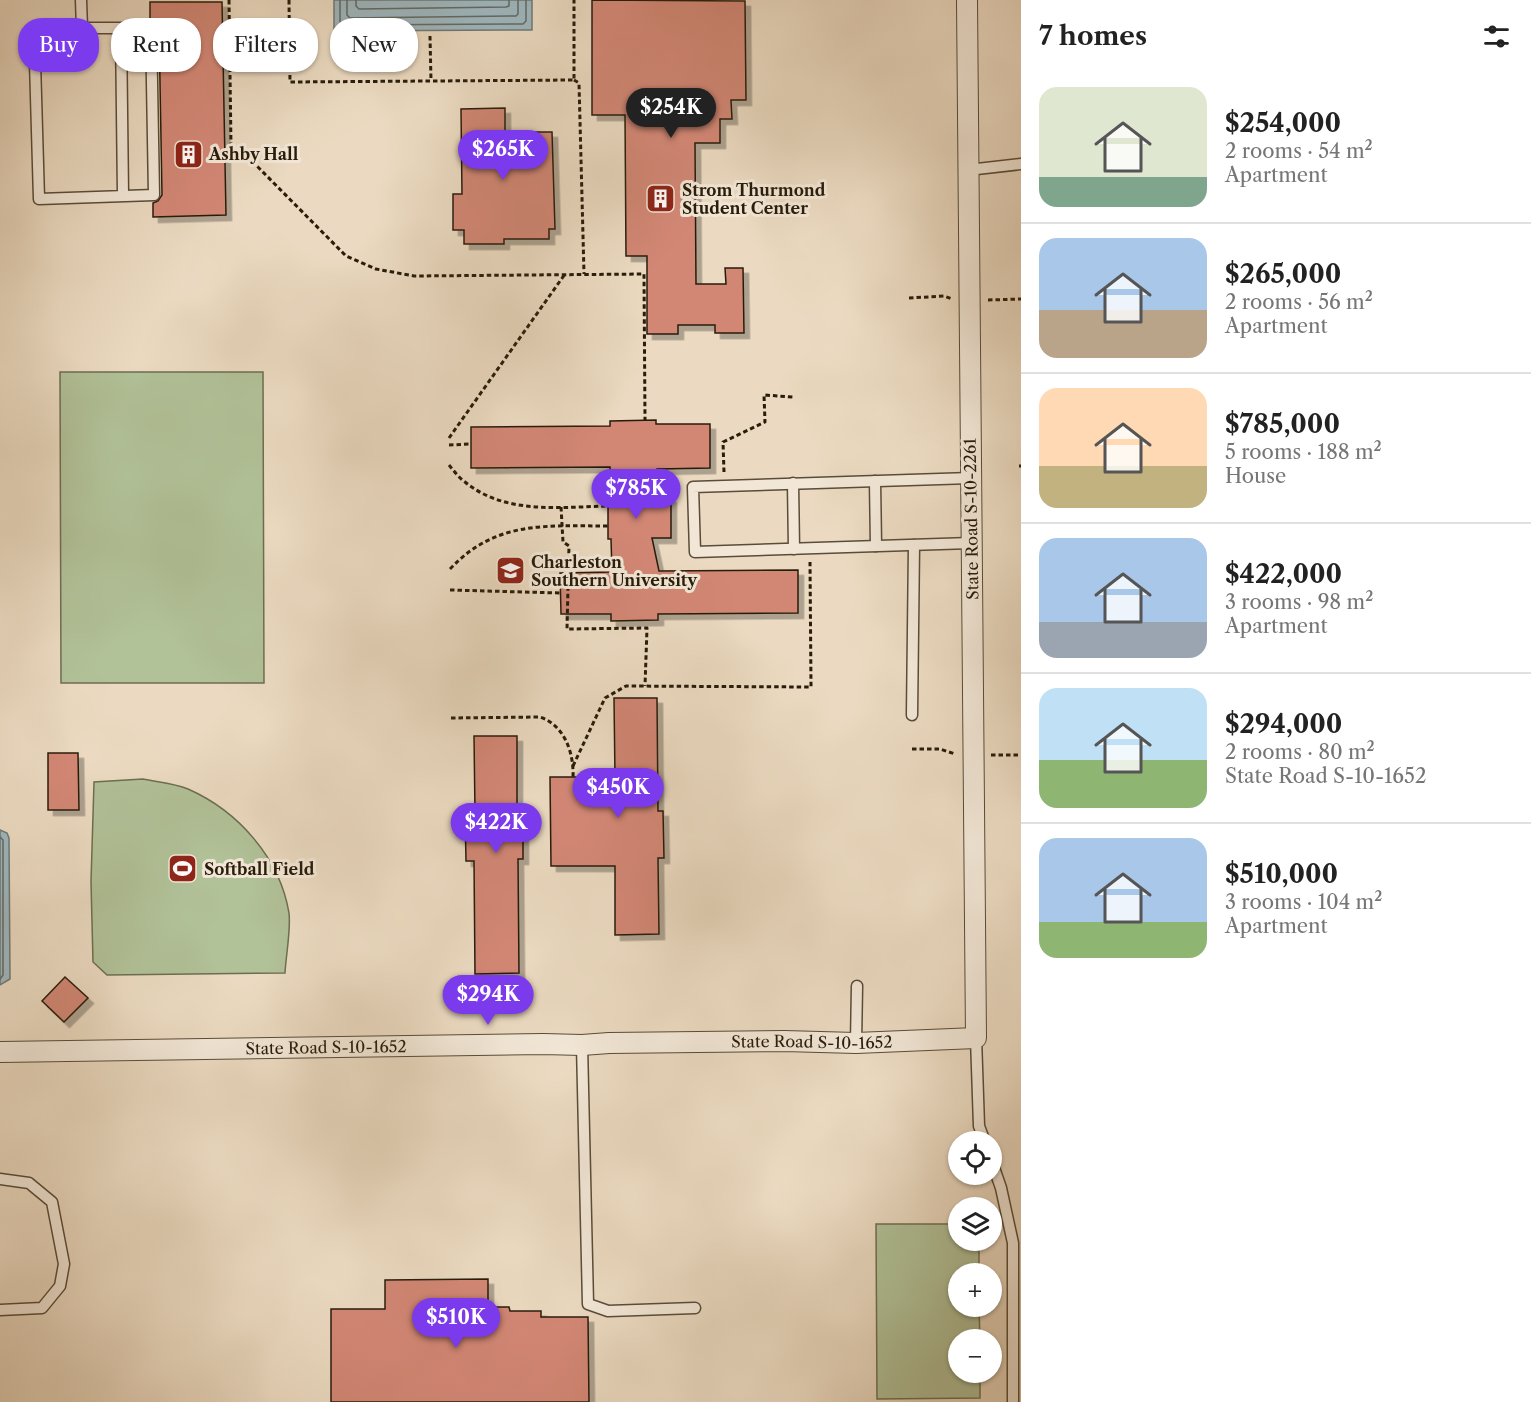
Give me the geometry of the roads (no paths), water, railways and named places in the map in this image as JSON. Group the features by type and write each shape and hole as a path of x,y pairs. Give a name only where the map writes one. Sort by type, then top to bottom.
{"street":[{"name":"State Road S-10-2261","path":"967,0 976,1038"},
{"name":"State Road S-10-1652","path":"0,1052 784,1041 856,1043 976,1038"}],"lane":[{"path":"81,0 82,18"},
{"path":"35,72 39,199 153,195 152,72"},
{"path":"122,72 123,196"},
{"path":"968,170 1021,164"},
{"path":"971,478 693,487 695,552 971,543"},
{"path":"875,481 876,546"},
{"path":"793,483 794,549"},
{"path":"912,715 914,545"},
{"path":"856,1043 857,986"},
{"path":"976,1038 981,1131"},
{"path":"582,1045 588,1304 608,1311 694,1308"},
{"path":"0,1179 29,1183 52,1202 64,1264 60,1287 42,1308 0,1310"},
{"path":"1000,1185 1013,1243 1013,1402"}],"water":[{"path":"334,0 532,0 532,30 418,31 418,18 334,18"},
{"path":"0,830 7,833 9,838 10,979 0,985"}],"place":[{"name":"Ashby Hall","path":"188,154"},
{"name":"Strom Thurmond Student Center","path":"661,199"},
{"name":"Charleston Southern University","path":"510,571"},
{"name":"Softball Field","path":"183,869"}]}
